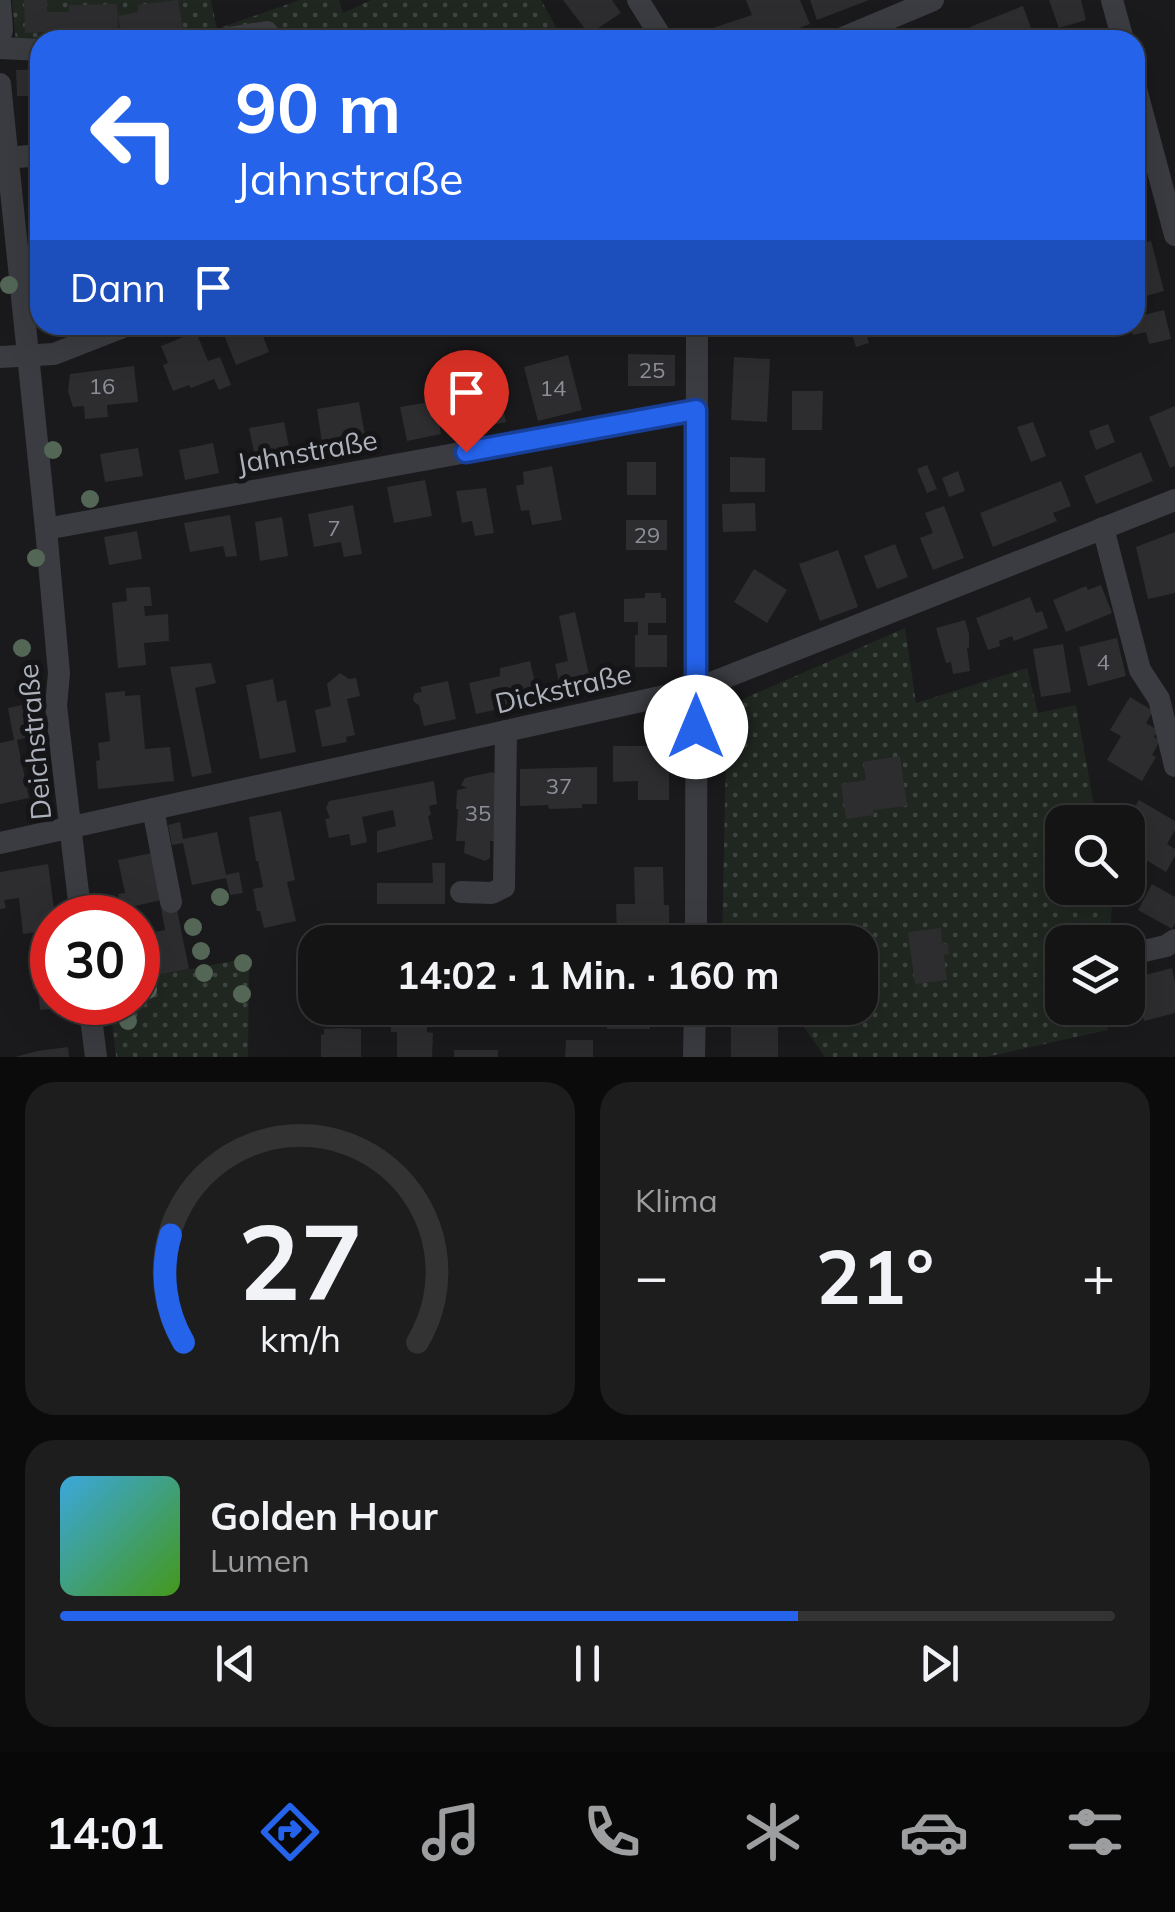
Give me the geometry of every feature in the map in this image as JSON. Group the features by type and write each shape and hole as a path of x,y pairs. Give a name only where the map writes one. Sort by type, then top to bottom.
{"street":[{"path":"638,0 657,30"},
{"path":"862,30 933,0"},
{"path":"1112,0 1120,30"},
{"path":"0,3 0,37"},
{"path":"0,48 30,50"},
{"name":"Deichstraße","path":"0,84 59,672 56,706 78,895"},
{"path":"1145,123 1175,236"},
{"path":"7,158 30,156"},
{"path":"0,357 54,354 102,335"},
{"path":"696,925 697,335"},
{"name":"Jahnstraße","path":"46,529 696,410"},
{"name":"Dickstraße","path":"0,843 696,689 1175,500"},
{"path":"1103,528 1140,670 1159,700 1175,766"},
{"path":"462,892 492,893 504,887 506,731"},
{"path":"154,810 170,902"},
{"path":"1145,950 1175,940"},
{"path":"93,1025 96,1057"},
{"path":"694,1057 695,1025"}],"shaded area":[{"path":"12,0 211,0 217,29 300,0 339,0 343,13 371,0 541,0 558,30 30,30 30,46 17,53"},
{"path":"905,628 916,703 1027,668 1038,713 1076,705 1094,805 1045,805 1045,905 1112,905 1111,925 1045,925 1045,1025 1108,1025 1108,1030 986,1057 825,1057 803,1025 878,1025 878,925 722,925 727,706"},
{"path":"249,958 248,1057 116,1057 112,1025 160,1025 160,975"}],"building":[{"path":"24,0 47,0 47,12 69,12 69,5 117,4 118,30 25,33"},
{"path":"178,0 183,29 121,30 118,16 138,12 138,5"},
{"path":"563,0 612,0 621,13 595,30 586,30"},
{"path":"746,0 800,0 810,24 794,30 707,30 752,15"},
{"path":"810,0 869,0 817,20"},
{"path":"1049,0 1081,0 1086,20 1059,28"},
{"path":"1023,6 1032,30 971,30 970,27"},
{"path":"30,69 30,96 17,96 16,70"},
{"path":"1151,241 1164,291 1145,296 1145,242"},
{"path":"1164,310 1171,339 1149,344 1145,315"},
{"path":"197,335 208,361 220,357 231,385 219,390 214,379 173,391 161,346"},
{"path":"224,335 263,335 269,352 236,365"},
{"path":"852,335 867,335 869,343 856,347"},
{"path":"628,354 675,355 675,386 628,386"},
{"path":"568,355 582,410 538,421 524,367"},
{"path":"734,357 770,359 767,422 731,420"},
{"path":"134,366 138,402 107,405 108,417 85,419 84,406 73,407 68,391 70,374"},
{"path":"498,385 506,422 459,432 451,395"},
{"path":"792,391 823,391 822,430 792,430"},
{"path":"435,401 441,434 407,441 400,407"},
{"path":"359,402 366,441 323,449 317,409"},
{"path":"1175,406 1175,466 1170,468 1149,417"},
{"path":"284,422 291,456 256,462 249,428"},
{"path":"1033,422 1046,456 1031,462 1017,427"},
{"path":"1108,424 1115,442 1096,450 1089,431"},
{"path":"213,443 219,473 185,480 179,450"},
{"path":"138,448 143,476 105,482 100,454"},
{"path":"1141,452 1153,481 1096,504 1084,476"},
{"path":"730,457 765,458 765,492 730,492"},
{"path":"627,462 656,462 656,495 627,495"},
{"path":"927,465 937,489 927,493 917,469"},
{"path":"552,466 562,520 532,525 529,510 521,511 516,486 524,484 523,472"},
{"path":"958,471 965,491 949,497 942,478"},
{"path":"425,480 432,516 394,523 387,487"},
{"path":"1061,481 1071,506 1053,513 1057,521 993,547 980,513"},
{"path":"486,488 494,533 475,536 472,521 462,523 456,491"},
{"path":"755,503 756,531 723,532 722,504"},
{"path":"353,505 362,554 344,557 341,542 314,547 308,514"},
{"path":"944,506 964,558 933,570 920,538 933,533 925,513"},
{"path":"230,515 237,556 226,557 223,546 190,552 184,523"},
{"path":"282,517 288,556 260,561 255,522"},
{"path":"626,520 667,520 667,550 626,550"},
{"path":"137,531 142,559 109,565 104,537"},
{"path":"1175,532 1175,593 1148,599 1136,547"},
{"path":"895,544 908,577 877,589 864,556"},
{"path":"838,550 858,607 820,621 799,564"},
{"path":"754,569 787,590 767,623 734,602"},
{"path":"1101,585 1112,613 1066,632 1053,600 1086,586 1088,590"},
{"path":"150,587 152,606 144,606 145,616 168,614 169,641 144,643 146,665 118,668 112,603 127,601 126,588"},
{"path":"645,593 661,593 661,598 666,598 666,623 648,623 648,635 667,635 667,667 635,667 638,622 624,622 624,599 645,598"},
{"path":"1030,597 1036,613 1042,611 1048,628 1014,641 1012,636 988,650 976,618"},
{"path":"575,612 592,688 562,695 555,664 568,661 559,616"},
{"path":"965,620 970,671 953,674 936,628"},
{"path":"1117,638 1126,676 1088,686 1079,647"},
{"path":"1063,644 1071,692 1041,697 1033,649"},
{"path":"530,661 539,700 476,714 469,683 500,676 500,668"},
{"path":"211,663 216,683 195,688 212,773 192,777 170,667"},
{"path":"340,673 349,679 356,678 360,696 347,699 355,735 346,737 347,742 322,747 315,710 331,706 327,684"},
{"path":"273,679 277,702 286,700 296,752 260,759 246,685"},
{"path":"448,681 456,719 424,726 419,705 414,702 415,693 422,692 420,687"},
{"path":"125,691 125,696 140,695 145,749 170,747 174,781 98,789 98,743 110,741 105,693"},
{"path":"1130,697 1153,711 1146,723 1158,730 1154,737 1160,741 1142,781 1107,760 1121,736 1110,730"},
{"path":"27,704 34,736 17,740 29,798 0,804 0,743 14,740 8,708"},
{"path":"613,746 650,746 650,753 669,753 669,800 638,800 638,781 613,782"},
{"path":"900,756 907,806 873,810 874,815 846,819 841,784 866,780 863,762"},
{"path":"597,767 597,804 549,809 548,805 520,806 520,769"},
{"path":"496,774 498,841 490,841 490,858 485,861 464,853 465,841 456,841 457,790 467,788 461,785 465,778"},
{"path":"434,781 437,804 429,806 428,816 433,839 377,853 377,831 396,826 393,810 362,817 367,842 351,846 349,834 329,838 325,819 330,818 326,808 329,801"},
{"path":"1139,800 1175,821 1167,844 1175,849 1175,856 1166,872 1145,859 1145,805 1136,805"},
{"path":"281,811 295,880 287,882 296,921 264,928 253,889 263,887 249,817"},
{"path":"180,822 183,839 217,832 226,875 239,872 243,893 230,895 226,878 192,885 183,843 172,845 168,825"},
{"path":"152,853 161,900 160,895 118,895 125,893 118,860"},
{"path":"432,863 445,863 445,904 377,904 377,883 433,883"},
{"path":"48,864 52,895 30,895 30,933 23,934 19,898 4,900 6,908 0,909 0,872"},
{"path":"634,867 663,867 669,925 617,925 616,904 635,904"},
{"path":"1152,884 1175,897 1172,929 1138,910 1145,905"},
{"path":"176,905 189,969 160,975 160,931 165,930 161,908"},
{"path":"941,928 942,944 948,943 949,954 944,955 947,980 915,984 908,932"},
{"path":"1172,968 1175,1013 1145,1021 1145,975"},
{"path":"391,1025 427,1025 427,1032 433,1033 432,1057 397,1057 397,1032 391,1032"},
{"path":"607,1025 650,1025 650,1029 607,1029"},
{"path":"731,1026 778,1027 778,1057 731,1057"},
{"path":"324,1029 361,1029 361,1057 321,1057"},
{"path":"566,1040 593,1040 593,1057 565,1057"},
{"path":"68,1047 69,1057 15,1057 37,1051"},
{"path":"454,1050 498,1050 498,1057 454,1057"}],"route":[{"path":"466,452 696,410 696,727"}]}
